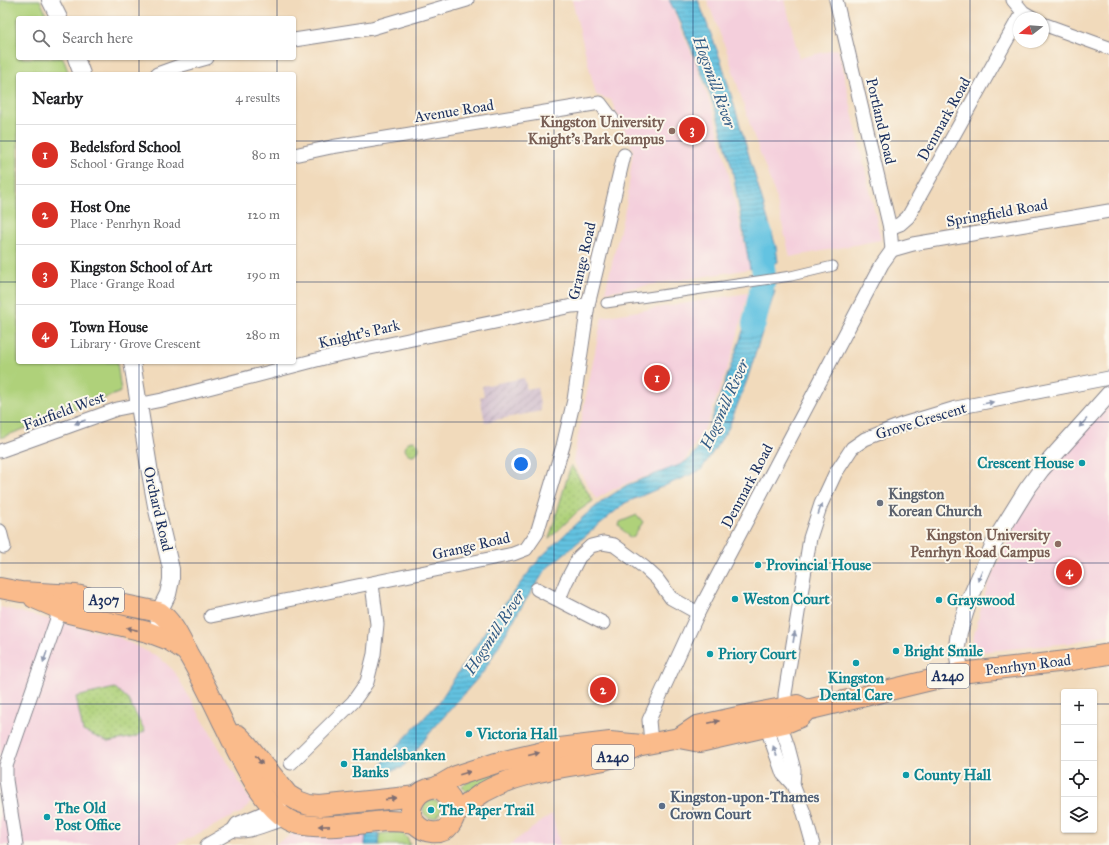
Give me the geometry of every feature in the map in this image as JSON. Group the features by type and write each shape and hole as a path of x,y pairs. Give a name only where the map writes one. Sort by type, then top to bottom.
{"main road":[{"name":"A307","path":"0,588 20,592 57,608 148,632 169,640 189,654"},
{"name":"A307","path":"57,608 76,595 159,612 165,616 177,632 189,654 234,746 257,786 280,814"},
{"name":"Penrhyn Road","path":"449,829 483,792 504,782 539,772 604,760 646,744 679,738 700,742 776,717 800,717 807,710 960,673 1067,661 1109,654"},
{"name":"A307","path":"223,721 246,743 288,795 309,805 320,806 417,796"},
{"name":"Penrhyn Road","path":"437,787 456,776 496,763 560,748 610,742 646,744"},
{"path":"280,814 298,824 313,826 389,821 420,832 437,832 449,829 454,807 452,800 446,793 437,787 428,788 421,792 414,801 411,812 420,832"}],"street":[{"path":"50,0 58,16"},
{"path":"296,40 372,28 467,0"},
{"name":"Portland Road","path":"836,0 890,228 892,250"},
{"path":"1012,0 1020,12"},
{"path":"1049,26 1109,48"},
{"name":"Denmark Road","path":"890,228 900,224 908,217 1013,34"},
{"path":"77,60 81,72"},
{"path":"163,72 201,60"},
{"name":"Avenue Road","path":"296,155 331,147 600,103 612,119"},
{"name":"Grange Road","path":"211,616 372,584 513,554 526,549 537,533 563,446 574,400 588,306 624,155"},
{"name":"Springfield Road","path":"892,250 913,244 1109,210"},
{"name":"Denmark Road","path":"646,744 649,720 698,613 882,264 892,250"},
{"path":"606,304 735,283 791,276 833,266"},
{"name":"Knight's Park","path":"138,403 162,400 328,357 572,306 588,306"},
{"name":"Orchard Road","path":"132,364 156,506 172,569 168,594 159,612"},
{"name":"Grove Crescent","path":"776,717 784,700 810,538 821,504 835,474 852,448 865,439 903,424 956,408 1109,378"},
{"path":"960,673 957,647 959,632 969,602 996,539 1026,489 1041,470 1109,394"},
{"name":"Fairfield West","path":"0,451 117,409 129,407 138,403"},
{"path":"0,531 4,547"},
{"path":"560,599 566,582 579,557 591,546 603,543 614,545 644,566 657,579 671,598 698,613"},
{"path":"291,763 353,702 367,682 374,654 377,624 372,584"},
{"path":"538,589 560,599 602,623"},
{"path":"16,845 6,780 6,766 57,608"},
{"path":"159,612 158,621 169,640"},
{"path":"776,717 788,747 794,770 793,785 804,813 813,845"},
{"path":"207,845 233,830 241,832 276,821 280,814 298,800"}],"shaded area":[{"name":"Kingston University Knight's Park Campus","path":"572,0 669,0 697,66 714,114 750,269 605,292 627,201 633,149 611,100 596,95"},
{"path":"707,0 785,0 799,58 838,49 881,240 790,257 775,194 752,131 727,52"},
{"path":"748,293 734,350 708,422 685,461 673,468 632,481 596,499 573,461 602,317"},
{"path":"524,378 527,389 537,387 541,411 485,422 480,397 484,396 482,386"},
{"name":"Kingston University Penrhyn Road Campus","path":"1109,404 1109,634 1070,643 969,653 987,587 1026,502 1047,475"},
{"path":"0,607 118,637 160,658 174,671 251,802 242,812 175,845 0,845"},
{"path":"552,814 560,845 509,845"},
{"path":"296,831 366,833 365,845 273,845"}],"green space":[{"path":"0,0 40,0 47,16 16,16 16,60 64,60 68,72 16,72 16,364 117,364 121,392 0,438"},
{"path":"409,441 415,441 419,445 419,451 415,455 409,455 405,451 405,445"},
{"path":"571,465 593,501 577,512 549,539"},
{"path":"637,515 643,522 633,537 629,537 619,526 620,522"},
{"path":"115,688 127,698 145,731 135,737 108,742 83,731 76,697"},
{"path":"538,761 466,792 462,786 474,778"},
{"path":"428,800 436,800 441,805 439,816 436,818 428,818 423,813 423,805"},
{"path":"401,831 408,839 410,845 378,845 379,834"}],"water":[{"path":"669,0 698,0 721,61 776,247 778,262 750,269 732,168 718,118 708,89 681,23"},
{"path":"775,291 747,380 728,429 701,470 625,503 547,568 520,609 484,671 433,729 402,768 376,774 385,759 439,702 497,613 541,557 583,517 604,500 627,485 682,464 689,459 702,444 739,343 755,294"},
{"path":"366,833 379,834 378,845 365,845"}],"waterway":[{"name":"Hogsmill River","path":"754,324 764,278 760,232"}],"place":[{"name":"Kingston School of Art","path":"692,130"},
{"name":"Kingston University Knight's Park Campus","path":"672,131"},
{"name":"Bedelsford School","path":"657,378"},
{"name":"Crescent House","path":"1082,463"},
{"name":"Kingston Korean Church","path":"880,503"},
{"name":"Kingston University Penrhyn Road Campus","path":"1058,544"},
{"name":"Provincial House","path":"758,565"},
{"name":"Town House","path":"1069,572"},
{"name":"Weston Court","path":"735,599"},
{"name":"Grayswood","path":"939,600"},
{"name":"Bright Smile","path":"896,651"},
{"name":"Priory Court","path":"710,654"},
{"name":"Kingston Dental Care","path":"856,663"},
{"name":"Host One","path":"603,690"},
{"name":"Victoria Hall","path":"469,734"},
{"name":"Handelsbanken Banks","path":"344,764"},
{"name":"County Hall","path":"906,775"},
{"name":"Kingston-upon-Thames Crown Court","path":"662,806"},
{"name":"The Paper Trail","path":"431,810"},
{"name":"The Old Post Office","path":"47,817"}]}
